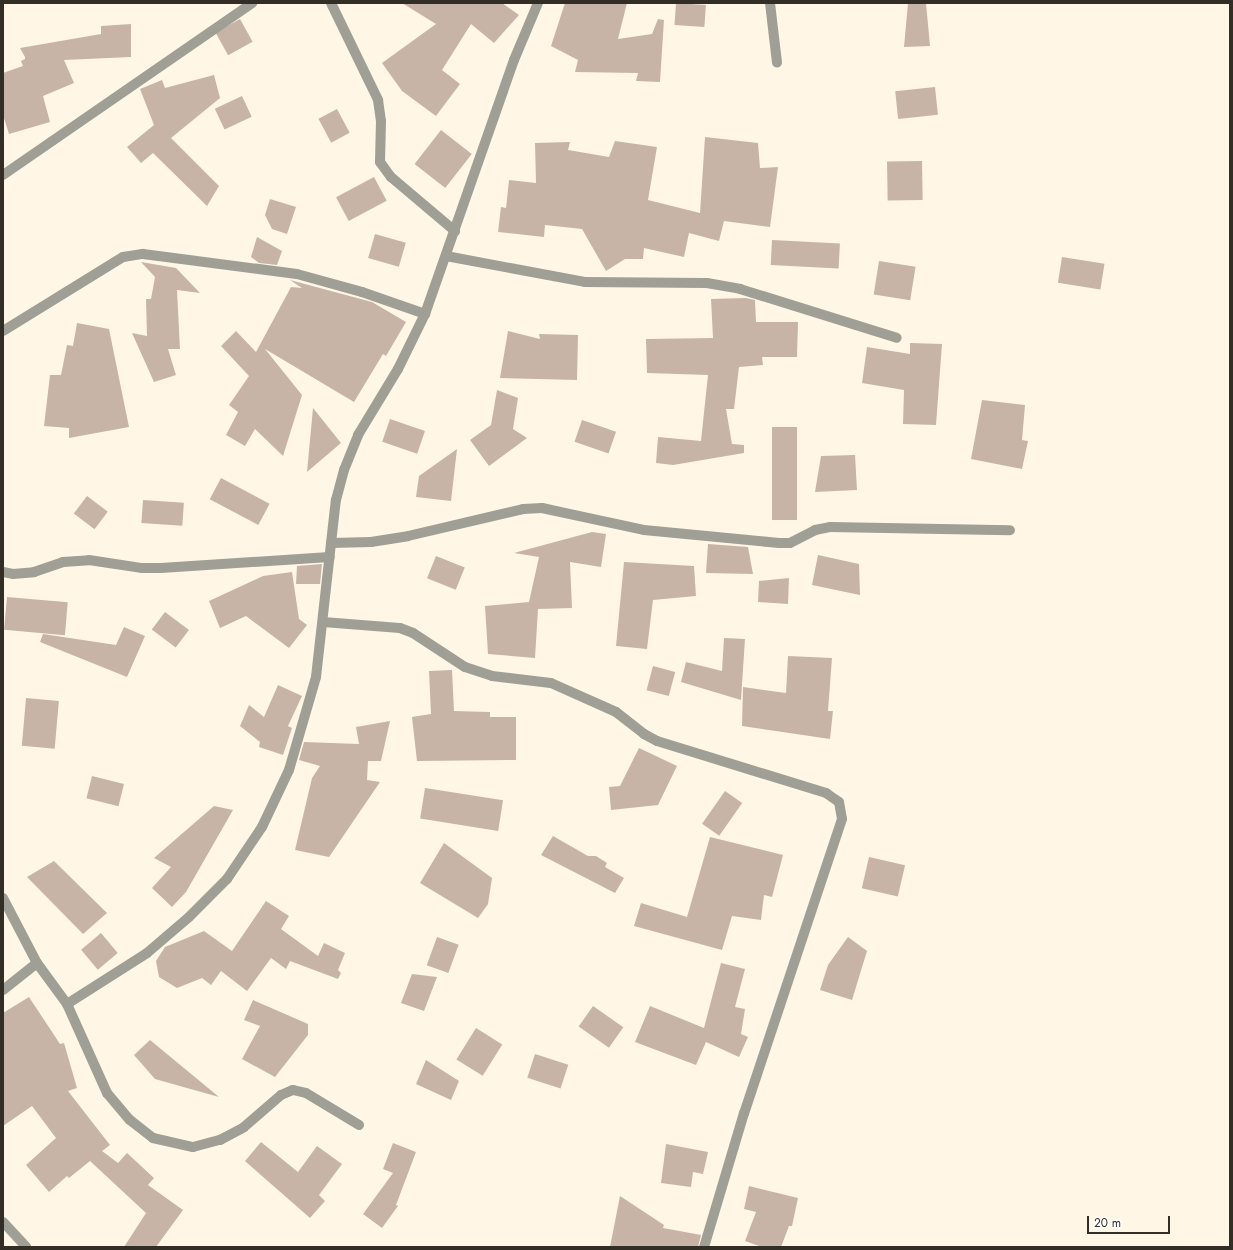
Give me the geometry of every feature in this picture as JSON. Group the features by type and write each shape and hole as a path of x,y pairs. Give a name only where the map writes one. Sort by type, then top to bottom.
{"street":[{"path":"3,175 252,3"},
{"path":"331,3 378,100 381,121 380,162 391,177 455,232"},
{"path":"67,1004 147,952 190,917 227,879 262,827 289,770 316,677 324,622 336,500 344,470 358,435 398,369 425,314 514,60 538,3"},
{"path":"770,3 777,63"},
{"path":"3,332 122,258 143,254 297,274 362,292 425,314"},
{"path":"446,256 585,282 708,283 734,288 896,338"},
{"path":"331,543 371,542 408,536 524,509 542,508 644,530 779,543 790,543 815,530 830,527 1010,530"},
{"path":"3,572 13,574 34,572 63,562 89,560 142,568 161,568 330,557"},
{"path":"324,622 400,628 413,633 465,667 492,676 551,683 616,712 644,734 657,741 826,793 839,802 842,819 744,1113 704,1247"},
{"path":"3,898 37,963 67,1004 107,1093 130,1120 153,1138 193,1147 220,1140 244,1127 281,1095 293,1090 306,1093 359,1125"},
{"path":"3,990 37,963"},
{"path":"3,1222 26,1247"}],"building":[{"path":"402,3 502,3 519,15 494,43 471,24 442,70 460,84 436,116 402,91 382,63 436,24"},
{"path":"565,3 627,3 618,39 652,34 658,19 664,20 660,82 636,81 638,73 575,72 578,60 551,46"},
{"path":"676,3 706,5 704,27 674,25"},
{"path":"908,3 926,3 930,46 904,47"},
{"path":"240,19 253,42 228,55 216,33"},
{"path":"131,24 131,57 64,60 74,83 43,96 50,122 9,134 3,115 3,73 23,66 21,61 25,59 25,57 20,48 101,34 101,26"},
{"path":"214,75 220,98 171,138 219,186 207,206 153,153 141,163 127,147 154,125 140,89 162,80 165,88"},
{"path":"935,87 938,115 898,119 895,91"},
{"path":"242,96 252,117 225,130 215,109"},
{"path":"337,109 350,133 331,143 318,119"},
{"path":"441,130 472,154 445,188 415,164"},
{"path":"705,137 758,143 760,168 778,167 770,227 724,221 719,241 689,233 684,257 644,248 643,259 625,259 606,271 582,229 545,225 544,237 498,232 501,207 506,208 509,180 536,183 535,143 570,142 568,150 609,157 615,141 657,147 648,200 700,213"},
{"path":"922,161 923,200 888,201 887,162"},
{"path":"374,177 387,201 349,221 336,197"},
{"path":"270,199 296,207 287,234 272,229 265,215"},
{"path":"375,234 406,243 399,267 368,258"},
{"path":"257,237 282,251 277,265 259,263 251,257"},
{"path":"772,240 840,244 839,269 771,265"},
{"path":"1062,257 1104,264 1100,289 1058,283"},
{"path":"879,261 916,267 910,300 874,295"},
{"path":"141,262 176,268 200,293 177,290 180,349 168,349 176,375 154,382 132,333 147,336 146,299 151,299 155,277"},
{"path":"290,280 372,302 406,322 386,356 383,354 354,402 265,349 302,395 283,456 255,429 245,446 226,435 238,412 229,405 249,376 221,346 236,331 256,352 291,287 302,288"},
{"path":"746,298 755,300 756,322 798,322 797,357 762,357 763,365 739,367 734,409 726,409 732,444 744,445 744,453 673,465 656,463 658,437 701,441 708,375 647,373 646,339 713,338 711,299"},
{"path":"77,323 109,329 129,427 69,438 69,428 44,426 50,375 61,375 67,345 73,346"},
{"path":"508,331 540,339 539,334 578,335 577,380 500,378"},
{"path":"910,343 942,344 936,425 903,424 904,390 862,383 867,347 910,354"},
{"path":"497,390 518,398 513,429 527,438 489,466 470,440 491,425"},
{"path":"982,400 1025,405 1022,440 1028,441 1022,469 971,459"},
{"path":"313,408 341,443 307,472"},
{"path":"390,419 425,431 417,454 382,442"},
{"path":"582,420 616,432 609,453 575,442"},
{"path":"772,427 797,427 797,520 772,520"},
{"path":"457,449 451,501 416,497 419,476"},
{"path":"855,455 857,490 815,492 821,456"},
{"path":"221,478 270,504 258,525 210,499"},
{"path":"87,496 108,512 95,529 74,514"},
{"path":"143,500 184,503 182,526 141,523"},
{"path":"592,532 606,534 601,567 570,562 572,608 538,609 535,658 488,654 485,606 529,602 539,557 514,553"},
{"path":"708,544 748,547 753,574 706,573"},
{"path":"818,555 859,564 860,595 812,585"},
{"path":"436,556 465,568 456,590 427,578"},
{"path":"624,562 694,566 696,596 653,600 647,649 616,646"},
{"path":"322,564 320,584 296,584 297,566"},
{"path":"292,572 299,619 307,625 289,648 246,616 220,628 209,601 263,576"},
{"path":"789,578 788,604 758,602 759,581"},
{"path":"7,597 68,602 65,635 4,630"},
{"path":"165,612 189,630 176,648 152,630"},
{"path":"124,627 145,636 127,677 40,642 43,634 116,645"},
{"path":"724,638 745,639 741,700 681,682 686,662 722,671"},
{"path":"788,656 832,658 828,711 833,711 830,739 742,726 743,687 786,693"},
{"path":"653,666 675,672 669,696 647,690"},
{"path":"452,670 454,711 490,712 490,717 516,717 516,760 417,761 412,717 431,714 429,671"},
{"path":"278,685 302,696 288,726 292,728 283,755 259,747 260,742 240,726 249,705 264,717"},
{"path":"26,698 59,701 55,749 22,746"},
{"path":"390,721 381,761 368,761 367,780 380,782 329,857 295,850 312,778 320,766 299,760 304,742 359,744 356,727"},
{"path":"639,748 677,766 658,805 611,810 609,787 620,786"},
{"path":"92,776 124,784 118,806 86,798"},
{"path":"425,788 503,800 498,831 420,819"},
{"path":"725,791 742,803 719,836 702,824"},
{"path":"214,806 233,810 186,892 172,907 152,888 171,867 154,858"},
{"path":"553,836 588,856 596,856 607,863 605,867 624,878 615,893 541,855"},
{"path":"710,837 783,855 772,897 764,895 761,920 732,916 722,950 634,926 641,903 687,917"},
{"path":"444,843 492,878 488,904 478,918 420,883"},
{"path":"869,857 905,865 898,897 862,888"},
{"path":"54,861 107,913 83,934 27,877"},
{"path":"266,901 289,916 281,929 318,956 324,943 345,953 338,970 341,973 338,979 290,961 286,969 271,958 247,991 221,971 211,985 202,978 177,988 159,977 156,961 165,947 204,931 232,951"},
{"path":"101,933 118,953 98,970 81,950"},
{"path":"437,937 459,945 448,973 427,965"},
{"path":"848,937 867,951 852,1000 820,990 828,965"},
{"path":"721,963 745,969 735,1007 745,1009 741,1034 748,1037 739,1057 706,1042 696,1065 635,1042 650,1006 704,1028"},
{"path":"412,974 437,977 424,1011 401,1003"},
{"path":"29,997 60,1044 64,1043 77,1088 68,1091 110,1145 102,1151 118,1163 127,1153 154,1178 148,1185 183,1210 156,1247 124,1247 146,1213 90,1161 69,1178 67,1176 49,1192 26,1165 56,1138 32,1106 3,1126 3,1013"},
{"path":"253,1000 308,1024 308,1035 275,1077 242,1059 260,1026 244,1020"},
{"path":"593,1006 623,1027 609,1048 579,1026"},
{"path":"476,1028 502,1044 483,1076 456,1059"},
{"path":"150,1040 219,1097 155,1079 134,1055"},
{"path":"535,1054 568,1065 561,1089 527,1078"},
{"path":"426,1060 459,1081 451,1100 416,1084"},
{"path":"261,1142 298,1172 317,1146 342,1164 319,1195 325,1201 310,1218 245,1161"},
{"path":"393,1143 416,1152 396,1205 398,1206 382,1228 363,1214 393,1173 383,1169"},
{"path":"666,1144 708,1152 703,1174 693,1172 691,1187 661,1183"},
{"path":"749,1186 798,1198 792,1226 789,1226 781,1247 762,1247 745,1241 756,1212 744,1209"},
{"path":"620,1196 664,1225 663,1228 701,1235 698,1247 610,1247"}]}
